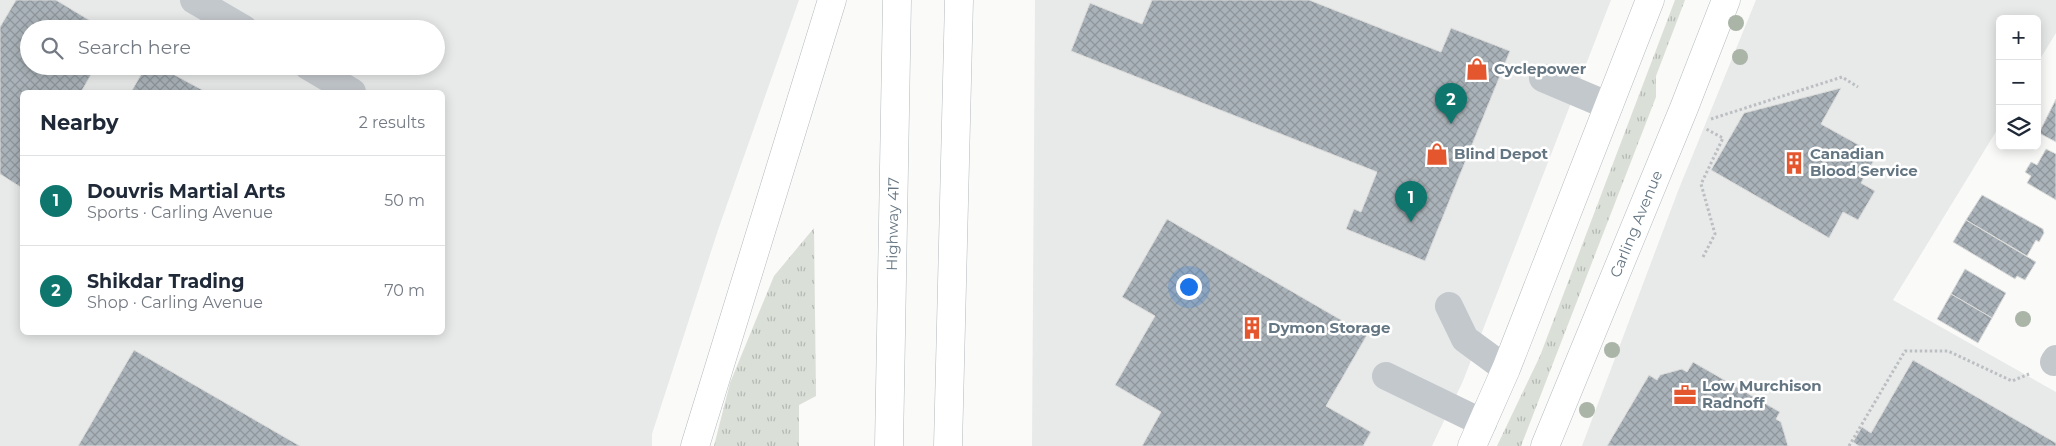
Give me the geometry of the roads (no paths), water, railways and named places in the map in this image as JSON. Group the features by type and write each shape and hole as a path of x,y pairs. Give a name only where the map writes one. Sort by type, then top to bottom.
{"main road":[{"path":"695,446 832,0"},
{"name":"Highway 417","path":"889,446 897,0"},
{"path":"948,446 959,0"},
{"path":"1478,435 1506,369 1650,0"},
{"name":"Carling Avenue","path":"1545,446 1684,108 1726,0"}],"street":[{"path":"194,0 228,20"},
{"path":"323,75 349,90"},
{"path":"1543,78 1609,106"},
{"path":"1449,306 1466,339 1506,369"},
{"path":"1386,376 1478,435"}],"place":[{"name":"Cyclepower","path":"1477,69"},
{"name":"Shikdar Trading","path":"1451,124"},
{"name":"Blind Depot","path":"1437,154"},
{"name":"Canadian Blood Service","path":"1794,163"},
{"name":"Douvris Martial Arts","path":"1411,222"},
{"name":"Dymon Storage","path":"1252,328"},
{"name":"Low Murchison Radnoff","path":"1685,395"}]}
